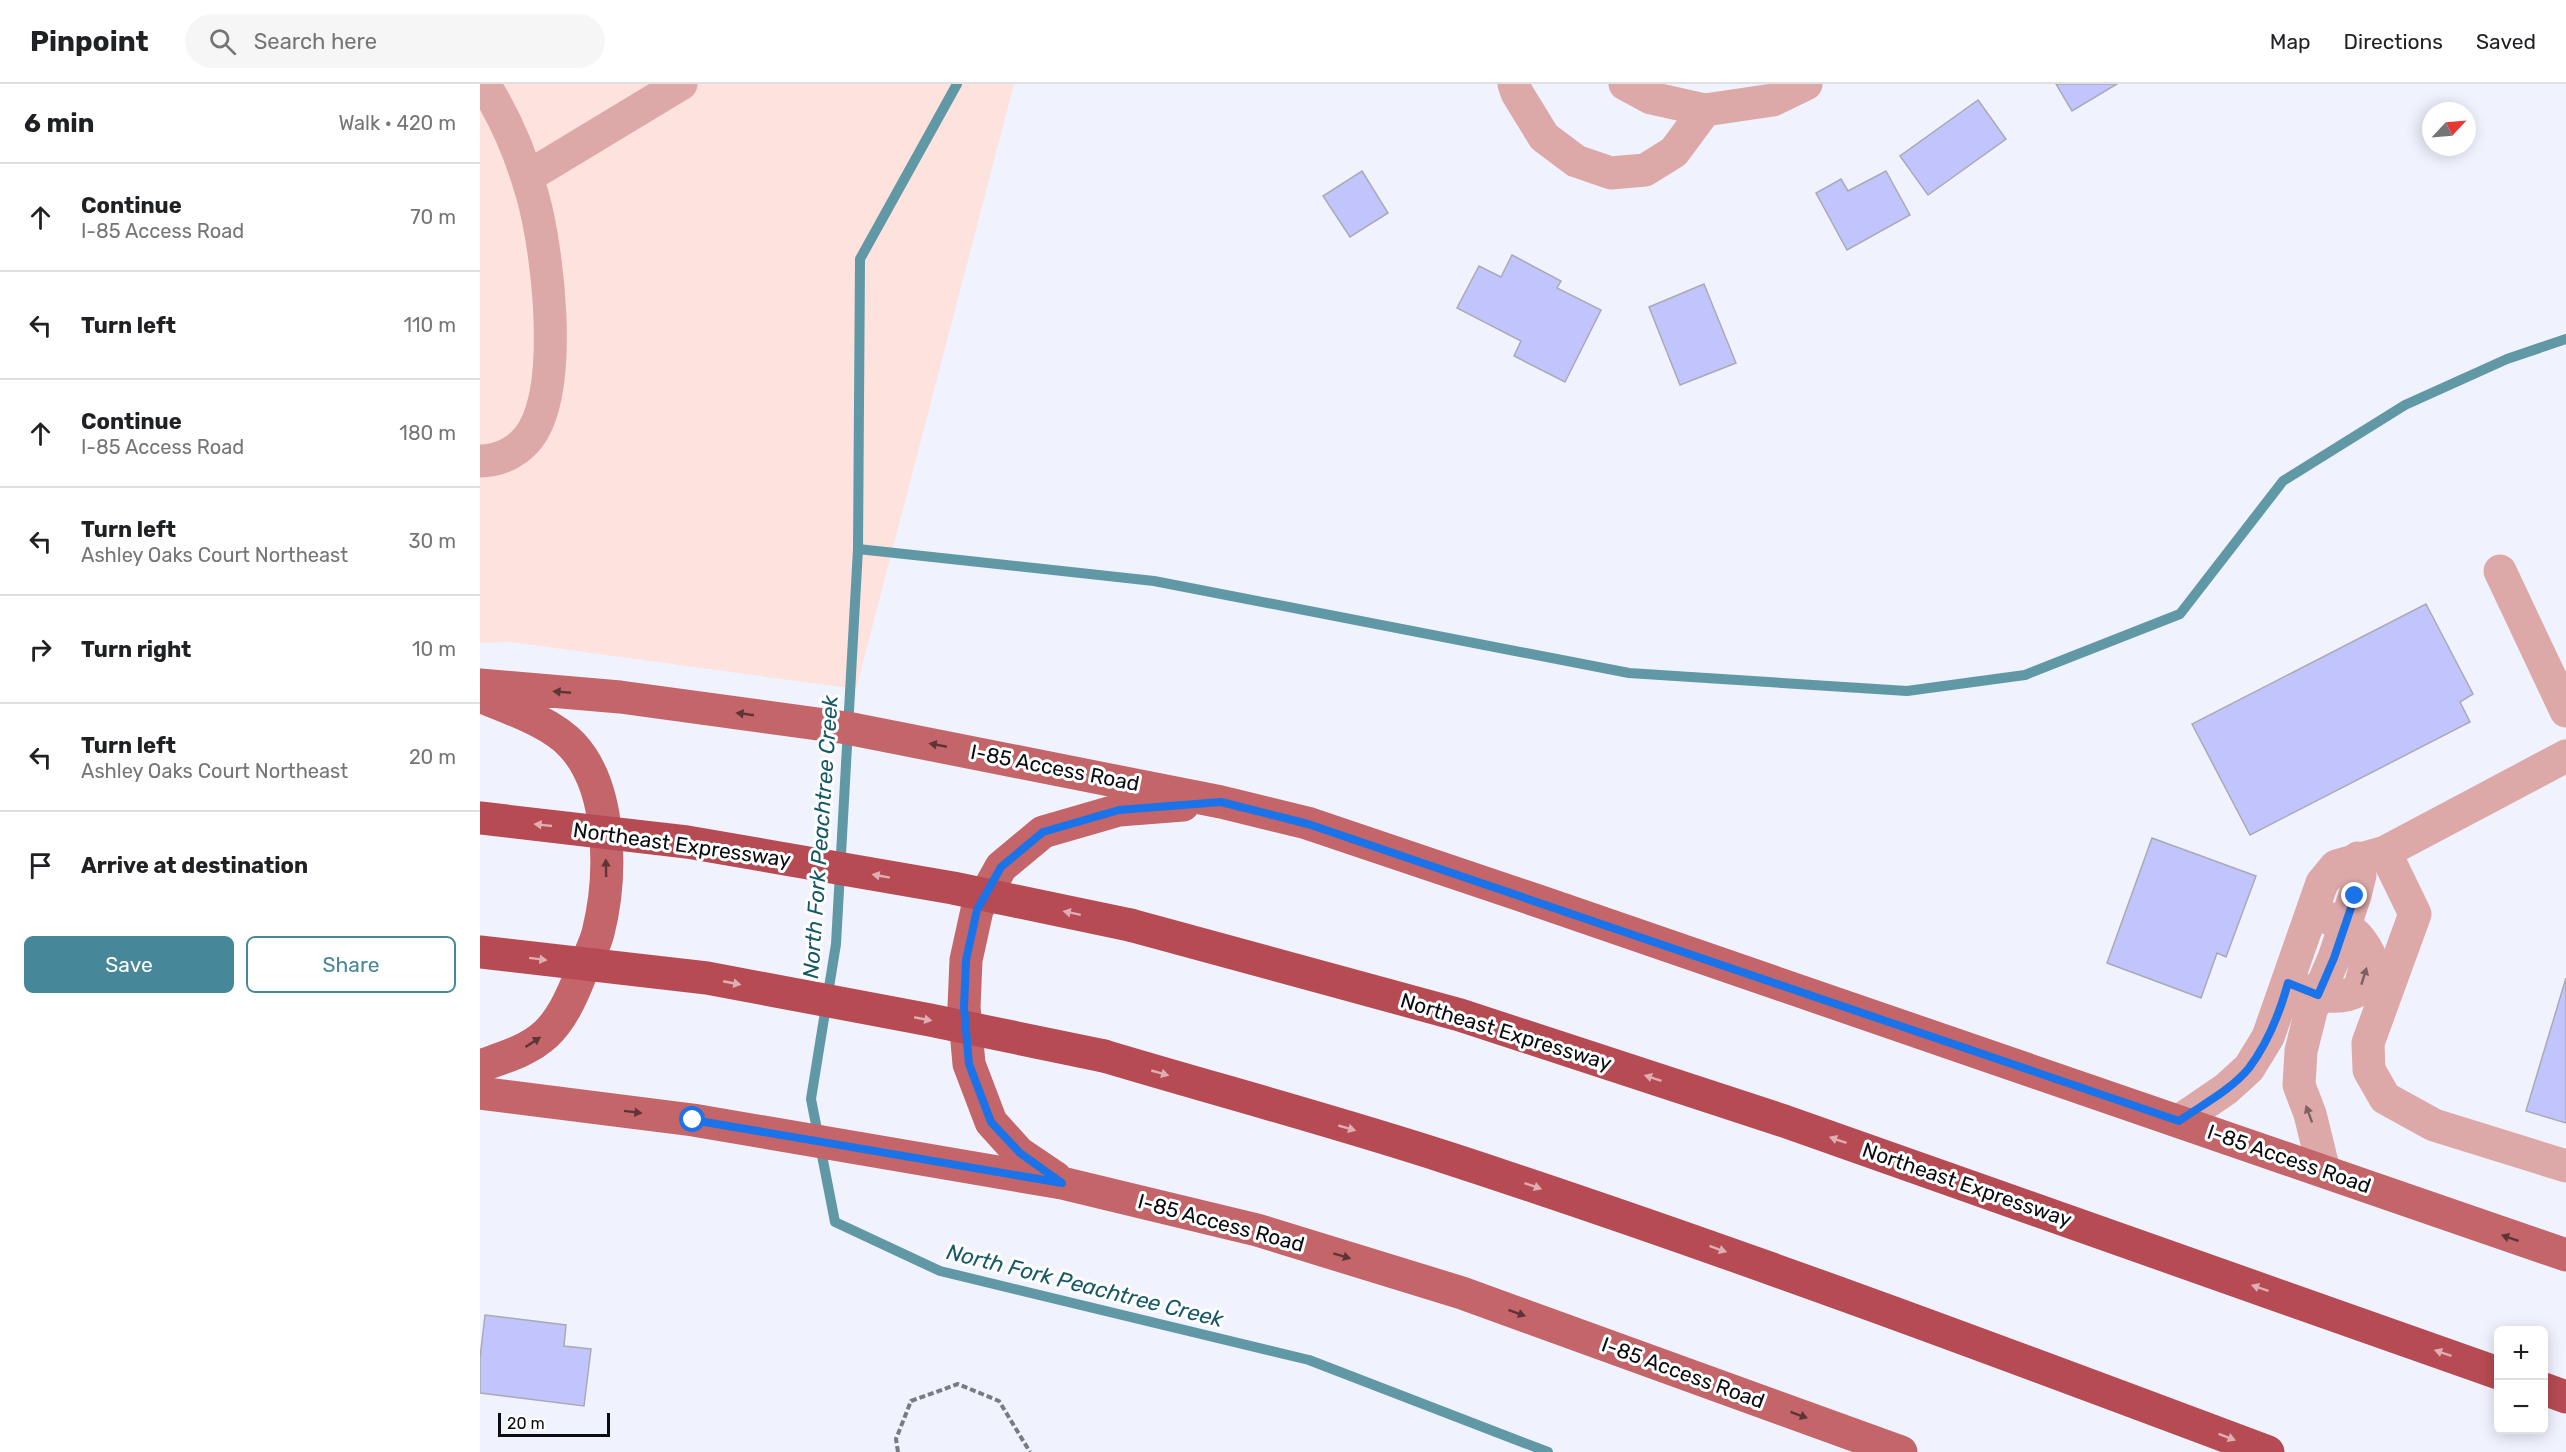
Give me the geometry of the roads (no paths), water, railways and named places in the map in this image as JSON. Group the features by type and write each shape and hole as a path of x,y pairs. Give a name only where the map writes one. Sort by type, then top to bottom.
{"highway":[{"name":"Northeast Expressway","path":"480,818 687,842 953,888 1130,925 1460,1015 1784,1121 2494,1371"},
{"path":"480,952 707,978 1104,1056 1444,1156 1680,1236 2006,1353 2268,1452"},
{"path":"2548,1390 2566,1397"}],"main road":[{"name":"I-85 Access Road","path":"480,685 620,697 848,728 1016,759 1221,802 1308,824 2566,1255"},
{"path":"480,696 537,720 572,745 595,780 604,821 606,876 598,934 569,1001 546,1034 517,1053 480,1066"},
{"path":"1062,1183 1020,1153 991,1122 969,1064 964,1007 966,960 977,910 1001,867 1043,832 1119,810 1221,802"},
{"name":"I-85 Access Road","path":"480,1093 693,1120 1062,1183 1257,1230 1462,1293 1901,1452"}],"street":[{"path":"480,461 503,457 524,443 534,430 542,410 547,380 549,317 546,272 534,199 498,107 484,84"},
{"path":"527,177 681,84"},
{"path":"1514,84 1517,93 1544,137 1576,161 1611,173 1645,170 1674,153 1705,110"},
{"path":"1625,84 1651,98 1705,110 1773,100 1806,84"},
{"path":"2500,571 2566,711"},
{"path":"2179,1121 2226,1089 2249,1068 2268,1037 2322,883 2336,866 2372,855 2566,756"},
{"path":"2324,1171 2310,1114 2299,1085 2301,1051 2311,1011 2345,924 2360,875 2372,855"},
{"path":"2372,855 2415,914 2368,1042 2369,1070 2385,1098 2434,1125 2566,1166"},
{"path":"2312,912 2345,924"},
{"path":"2288,983 2318,995"}],"waterway":[{"name":"North Fork Peachtree Creek","path":"957,84 860,259 858,549 836,944 811,1099 835,1222 940,1271 1309,1360 1548,1452"},
{"path":"858,549 1154,581 1629,673 1907,691 2025,675 2180,614 2283,481 2405,405 2507,359 2566,339"}]}
